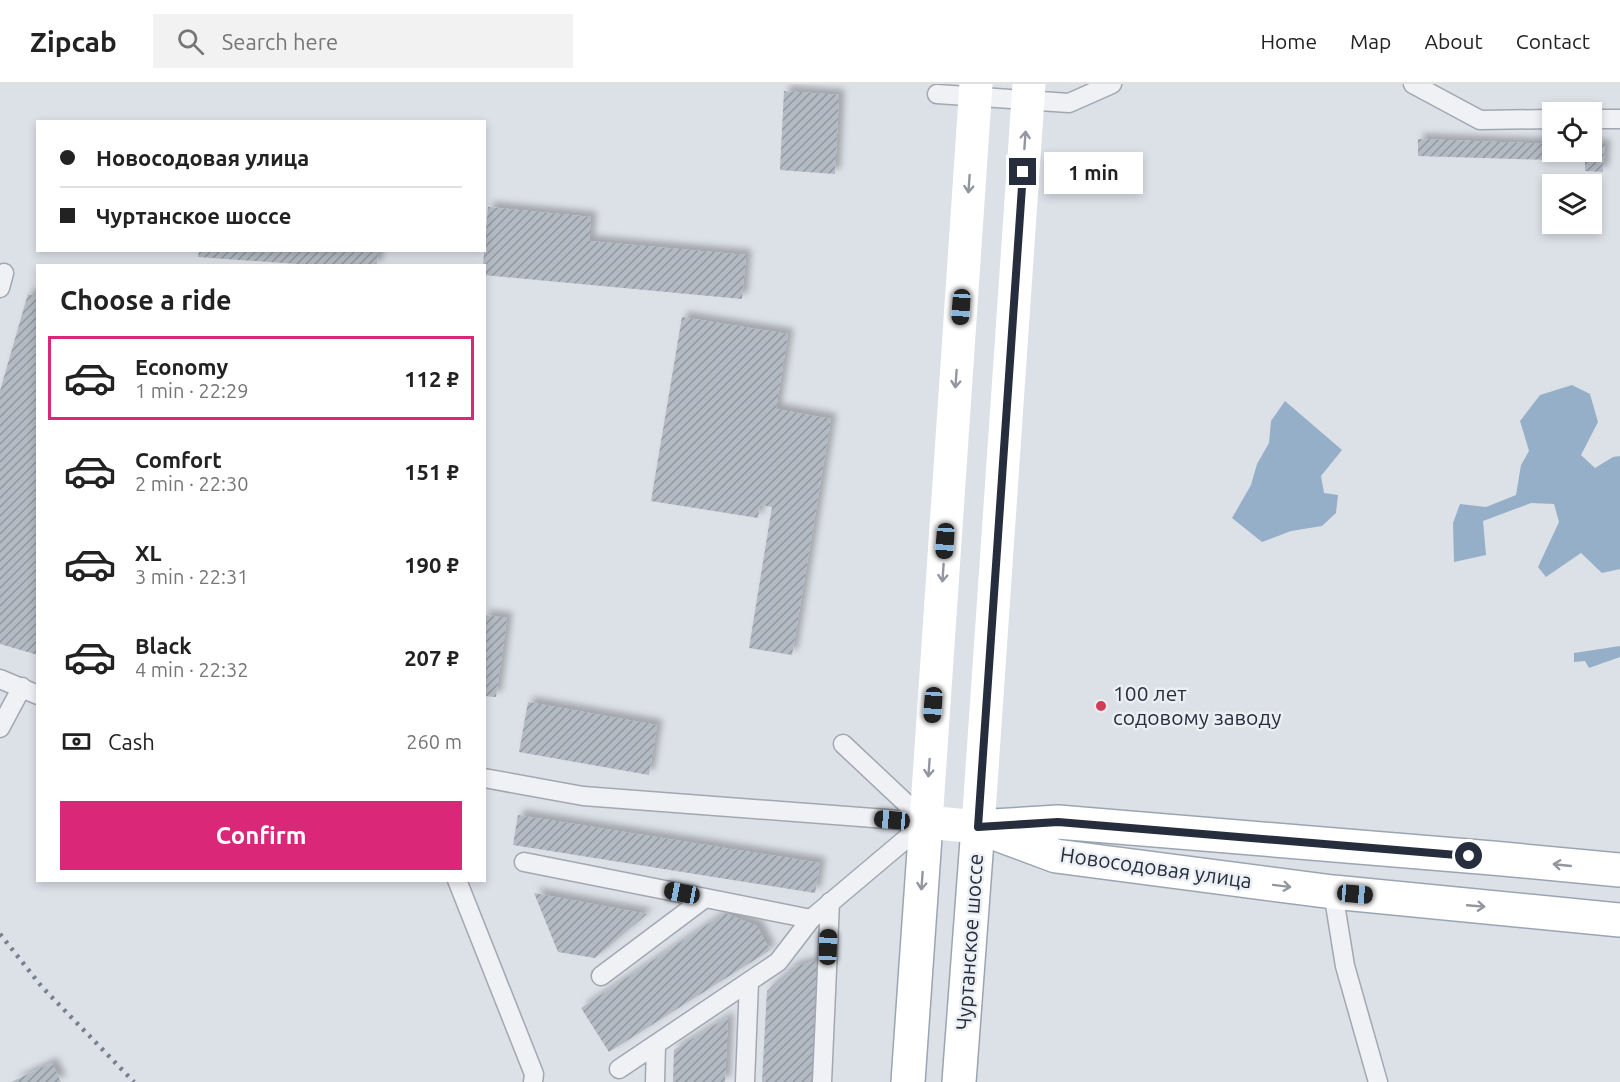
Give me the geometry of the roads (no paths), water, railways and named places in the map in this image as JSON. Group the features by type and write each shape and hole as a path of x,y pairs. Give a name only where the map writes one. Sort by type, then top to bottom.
{"main road":[{"path":"908,1082 976,90"},
{"name":"Чуртанское шоссе","path":"959,1082 1028,92"},
{"path":"926,822 978,827"},
{"name":"Новосодовая улица","path":"978,827 1058,822 1620,870"},
{"name":"Новосодовая улица","path":"978,827 1056,856 1333,892 1620,920"}],"lane":[{"path":"937,94 976,90 1028,92 1069,103 1112,84"},
{"path":"1413,84 1480,120 1542,119"},
{"path":"1602,119 1620,119"},
{"path":"0,679 30,691 0,728"},
{"path":"843,744 926,822"},
{"path":"486,778 583,796 926,822"},
{"path":"619,1069 778,962 811,919 926,822"},
{"path":"524,862 811,919"},
{"path":"458,882 534,1074 533,1082"},
{"path":"1333,892 1345,966 1378,1082"},
{"path":"601,976 705,898"},
{"path":"822,1082 830,902"},
{"path":"745,1082 748,982"},
{"path":"655,1082 656,1045"}],"water":[{"path":"1572,385 1590,394 1598,422 1581,455 1595,468 1613,457 1620,456 1620,569 1602,573 1581,553 1546,577 1538,567 1559,522 1554,504 1531,503 1483,521 1486,555 1454,562 1453,523 1460,504 1486,507 1516,495 1521,465 1529,451 1520,421 1540,395"},
{"path":"1285,401 1342,450 1321,476 1324,493 1338,495 1336,513 1322,526 1291,531 1262,542 1232,518 1251,485 1257,464 1269,443 1271,421"},
{"path":"1620,646 1620,657 1589,668 1585,661 1574,662 1574,653"}],"railway":[{"path":"0,934 42,987 134,1082"}],"place":[{"name":"100 лет содовому заводу","path":"1101,706"}]}
